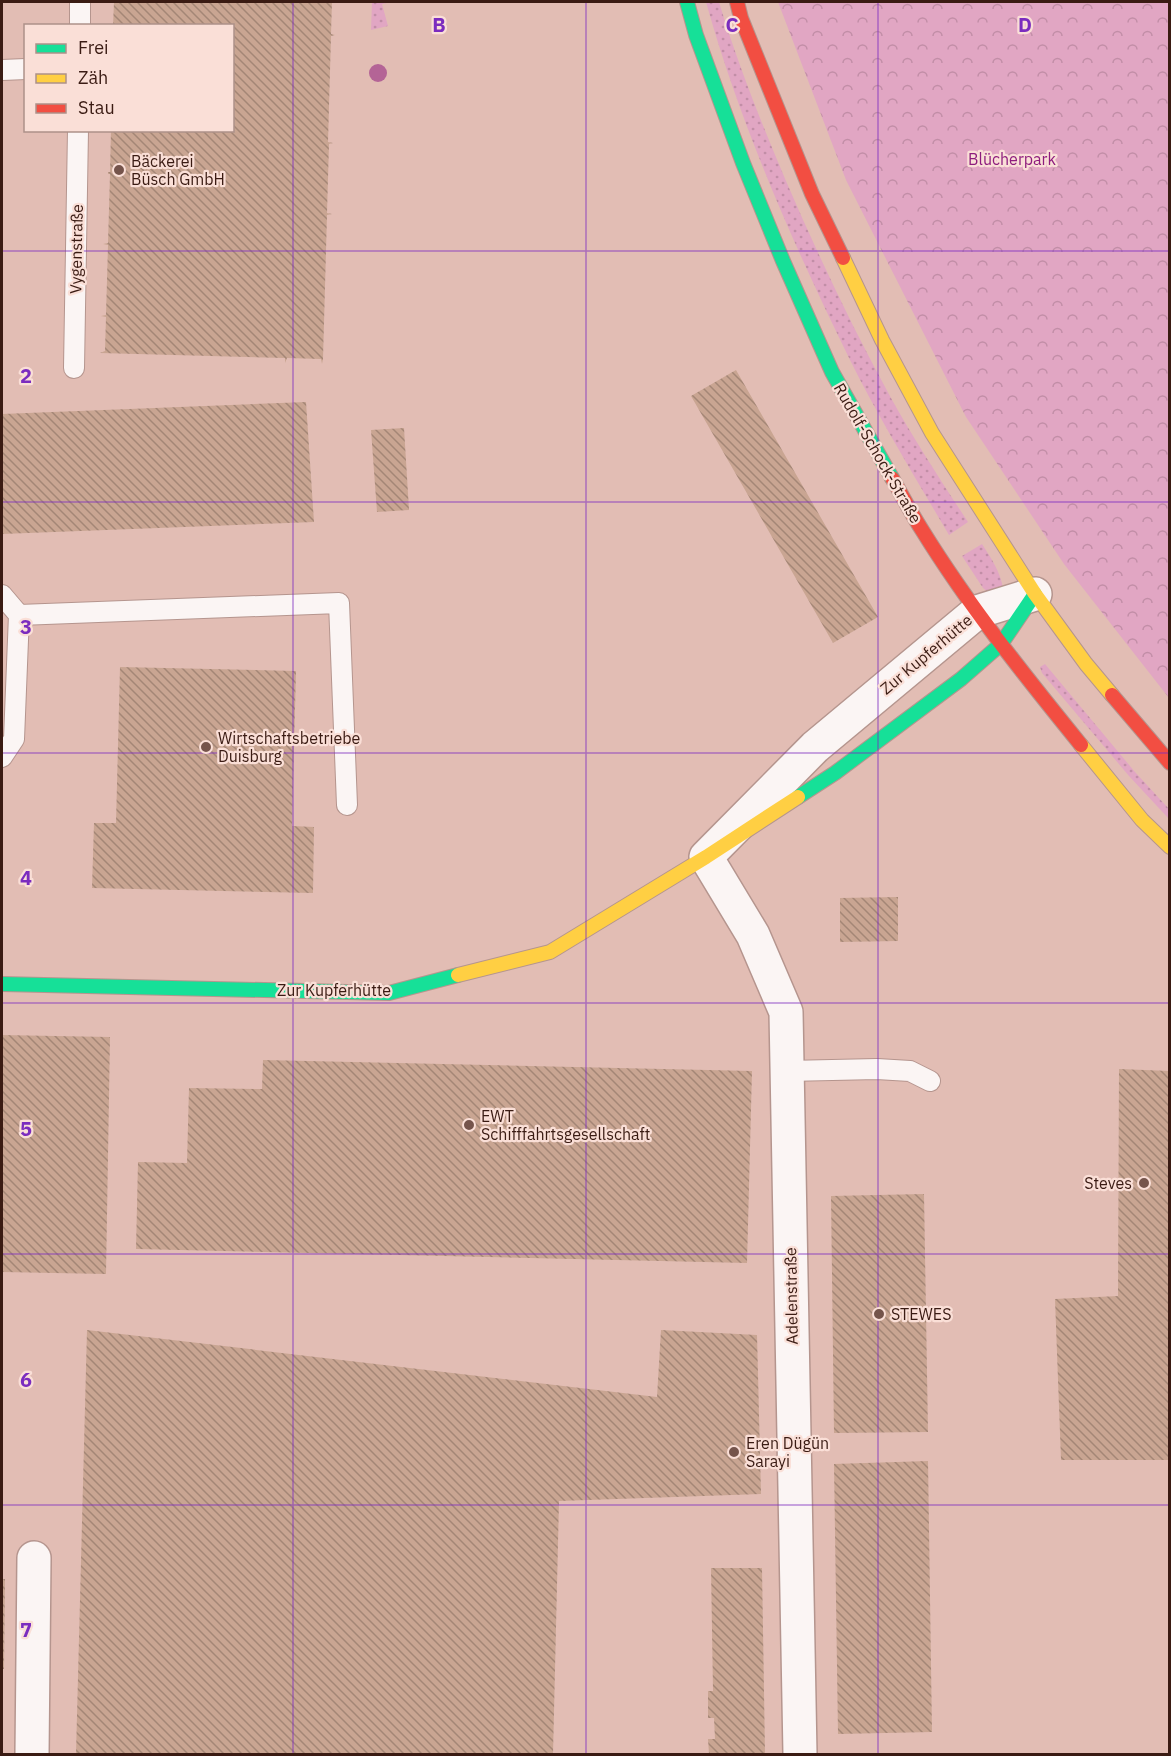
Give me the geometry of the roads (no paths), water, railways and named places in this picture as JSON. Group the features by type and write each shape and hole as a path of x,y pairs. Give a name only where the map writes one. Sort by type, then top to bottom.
{"main road":[{"name":"Rudolf-Schock-Straße","path":"687,2 696,35 743,163 832,372 921,529 1017,666 1142,820 1170,847"},
{"path":"737,2 741,18 812,194 882,340 932,433 1035,594 1086,664 1170,763"},
{"name":"Zur Kupferhütte","path":"2,984 389,993 550,952 706,857 835,773 961,679 1001,644 1035,594"}],"street":[{"name":"Zur Kupferhütte","path":"706,857 815,747 977,612 1035,594"},
{"name":"Adelenstraße","path":"706,857 753,935 786,1012 800,1755"},
{"path":"32,1755 34,1558"}],"lane":[{"path":"80,2 80,24"},
{"path":"2,70 24,69"},
{"name":"Vygenstraße","path":"74,368 78,132"},
{"path":"2,595 19,615 14,739 2,757"},
{"path":"19,615 339,603 346,805"},
{"path":"787,1071 877,1069 910,1071 930,1081"}],"place":[{"name":"Bäckerei Büsch GmbH","path":"119,170"},
{"name":"Wirtschaftsbetriebe Duisburg","path":"206,747"},
{"name":"EWT Schifffahrtsgesellschaft","path":"469,1125"},
{"name":"Steves","path":"1144,1183"},
{"name":"STEWES","path":"879,1314"},
{"name":"Eren Dügün Sarayi","path":"734,1452"}],"park label":[{"name":"Blücherpark","path":"1012,159"}]}
